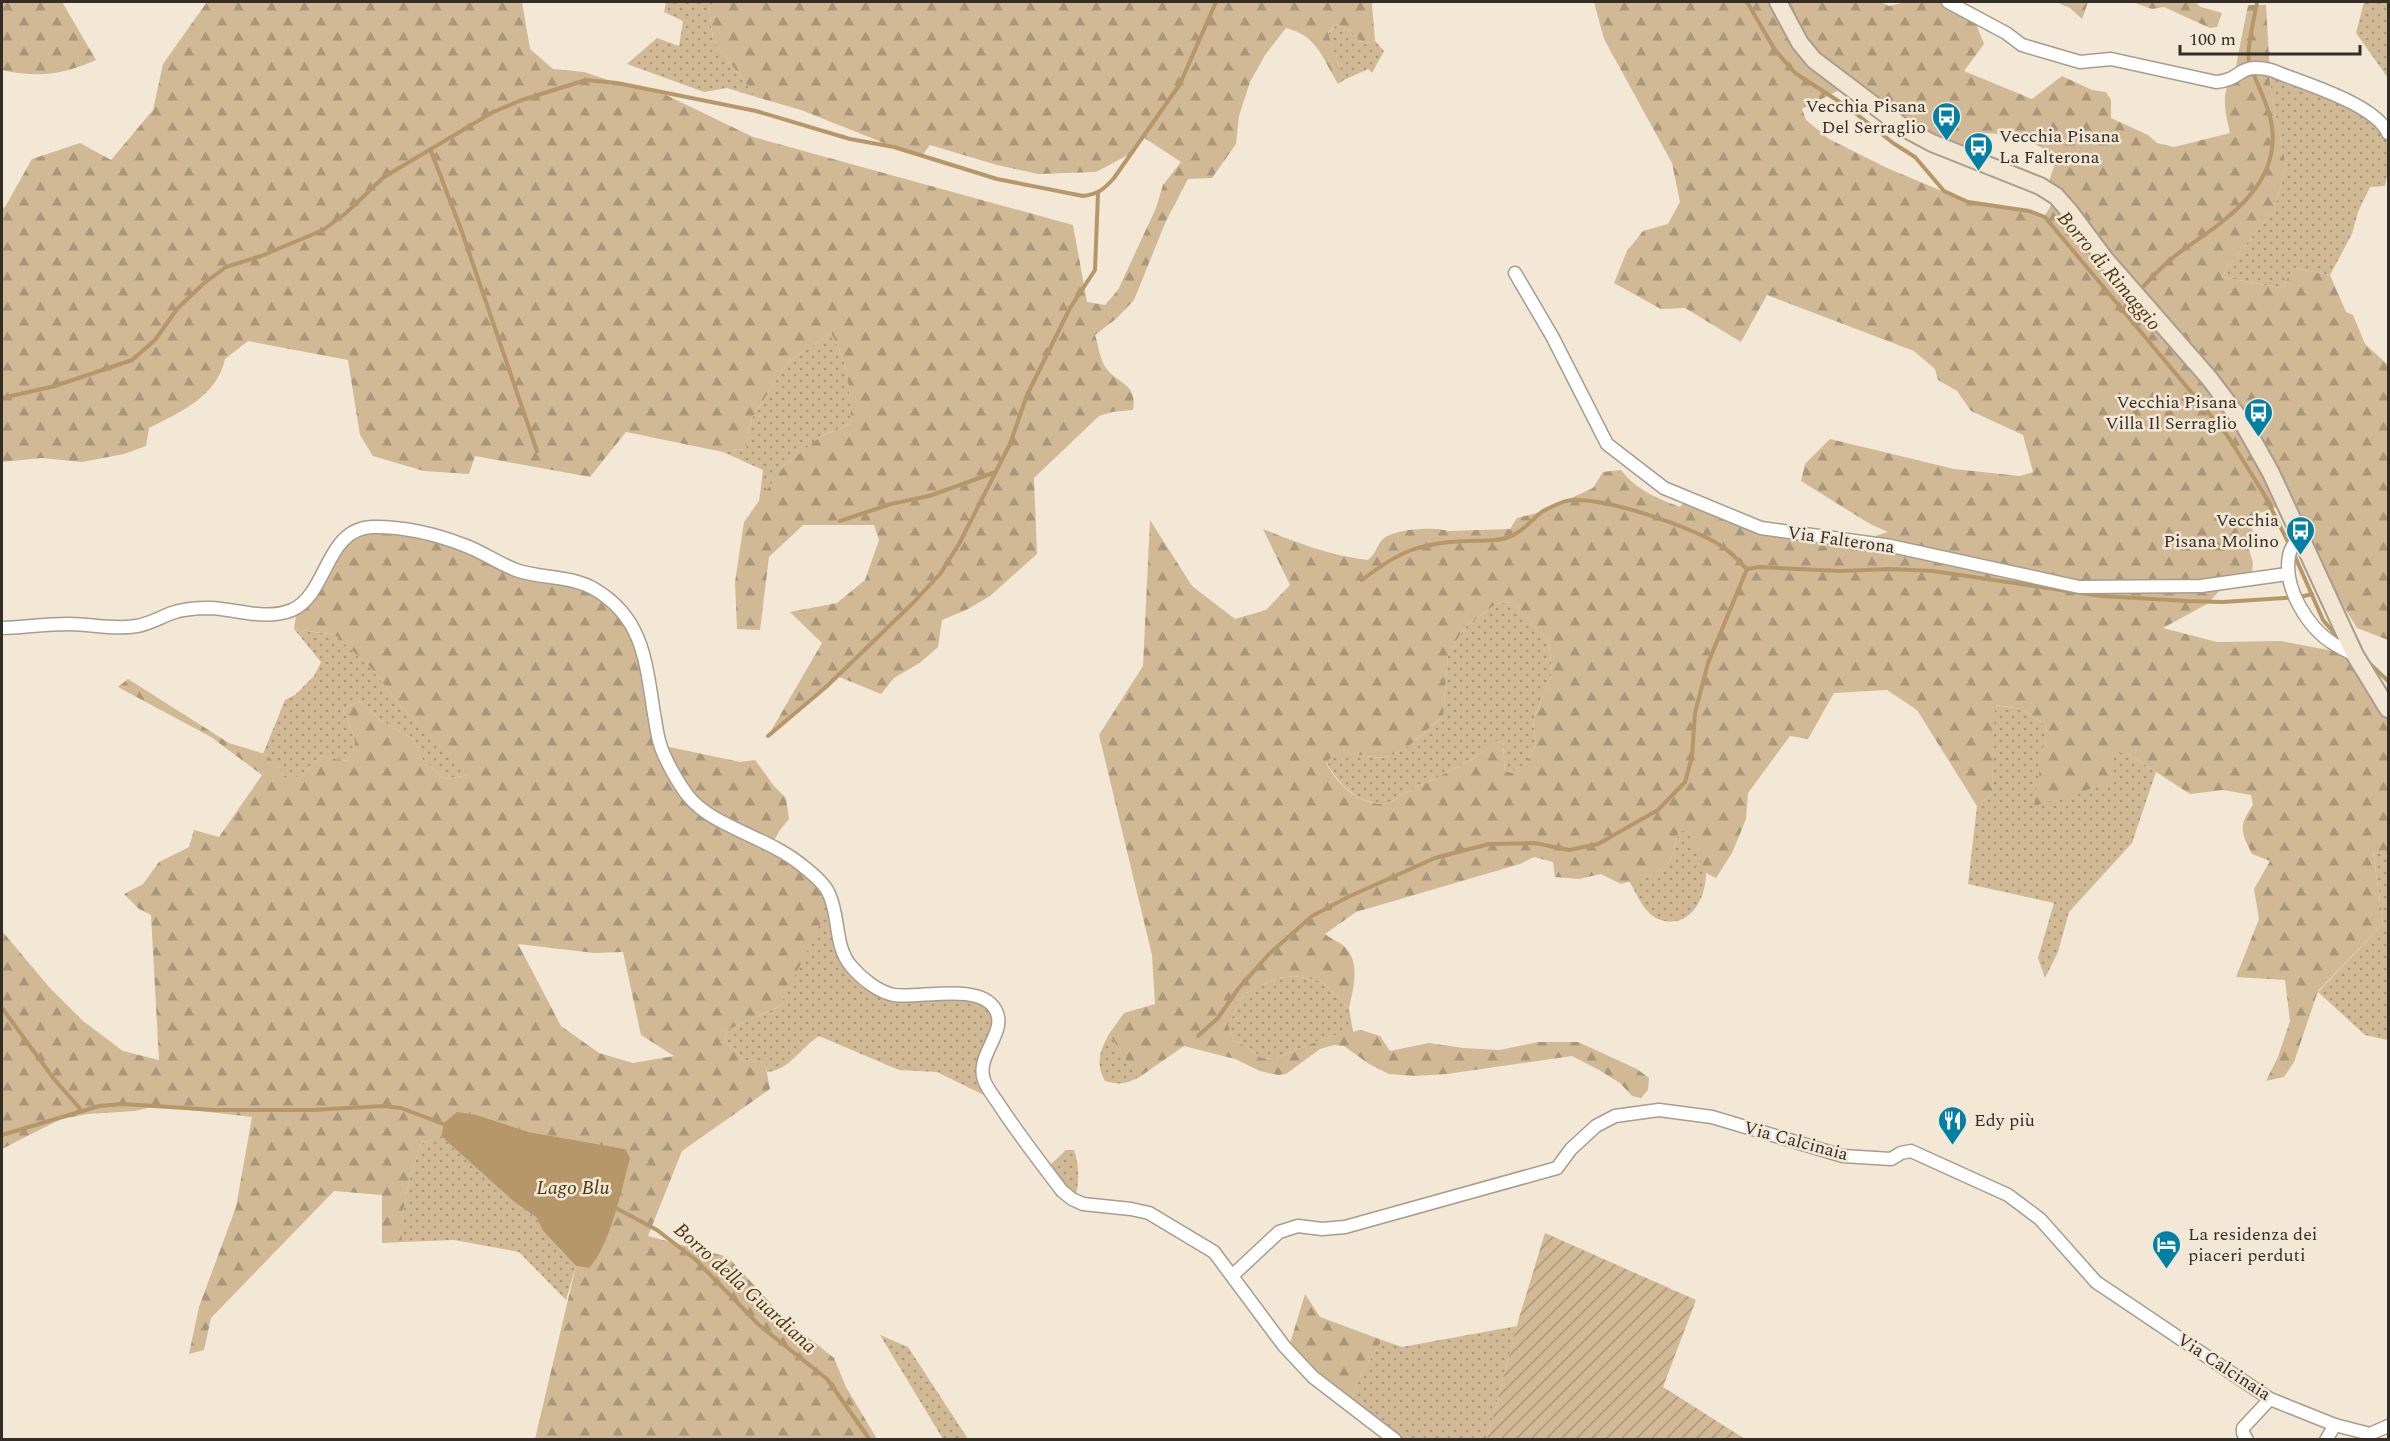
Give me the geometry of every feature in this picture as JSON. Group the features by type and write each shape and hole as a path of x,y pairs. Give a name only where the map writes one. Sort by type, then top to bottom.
{"main road":[{"path":"1778,2 1800,42 1814,60 1904,128 1932,143 2040,186 2056,196 2105,259 2210,378 2243,423 2271,473 2355,655 2388,709"}],"street":[{"path":"1948,2 2006,33 2022,45 2080,62 2110,59 2217,82 2229,81 2252,68 2271,70 2361,106 2375,117 2388,133"},
{"name":"Via Falterona","path":"1515,273 1552,336 1607,444 1664,488 1761,528 1891,546 2079,586 2201,586 2288,574"},
{"path":"2,628 71,624 104,627 140,626 177,610 210,608 261,615 281,614 297,608 309,596 336,548 351,534 367,527 389,528 445,539 463,544 517,571 564,579 593,588 619,607 639,636 660,745 687,795 702,810 772,844 803,865 828,890 835,911 840,948 850,965 871,984 891,994 911,996 943,992 974,996 991,1004 996,1010 999,1021 983,1061 983,1079 1009,1119 1062,1191 1083,1204 1149,1213 1165,1220 1214,1252 1284,1346 1313,1377 1395,1440"},
{"path":"2300,536 2289,555 2288,574 2293,592 2310,622 2332,644 2355,655"},
{"name":"Via Calcinaia","path":"1233,1275 1279,1232 1298,1226 1322,1229 1345,1227 1557,1168 1571,1149 1596,1126 1615,1116 1659,1110 1712,1117 1843,1156 1892,1159 1911,1151 2008,1195 2040,1219 2096,1282 2270,1399 2335,1425 2370,1434 2388,1426"},
{"path":"2247,1440 2243,1434 2243,1428 2270,1399"},
{"path":"2326,1440 2335,1425"}],"green space":[{"path":"2,2 62,2 96,60 50,74 27,74 2,70"},
{"path":"207,2 522,2 530,49 553,69 584,72 666,95 753,137 1073,225 1087,302 1105,305 1118,290 1156,208 1163,185 1181,162 1143,137 1132,153 1096,172 1038,174 997,165 930,145 922,156 894,147 801,110 756,97 713,40 709,7 717,2 1374,2 1372,4 1375,41 1364,44 1351,31 1337,24 1328,33 1344,80 1338,84 1318,49 1297,31 1286,28 1265,55 1250,82 1239,116 1236,144 1212,178 1188,179 1166,221 1134,300 1117,318 1095,335 1104,365 1130,389 1134,401 1133,410 1099,416 1034,478 1037,554 990,596 942,620 938,647 921,662 894,678 881,694 837,676 768,736 822,643 790,612 837,603 865,580 879,540 874,525 803,525 769,557 760,630 737,629 735,582 744,522 784,466 821,436 851,424 845,366 831,333 788,362 752,418 745,449 723,452 626,432 590,477 475,456 469,474 424,471 373,456 360,435 348,360 248,341 225,359 221,372 206,393 185,409 149,428 146,446 124,454 82,462 42,458 2,462 2,208 5,207 32,159 80,143 111,160 153,110 163,64"},
{"path":"666,2 717,2 709,8 713,40 756,97 727,88 704,92 627,64 657,38 679,46 683,21 664,12"},
{"path":"1594,2 1881,2 1889,6 1906,2 1948,2 1972,14 1984,44 1964,71 2032,99 2062,76 2092,90 2106,92 2111,100 2111,118 2148,135 2157,143 2174,147 2230,133 2225,96 2229,82 2234,76 2248,5 2266,5 2271,92 2286,166 2274,210 2228,266 2222,277 2281,288 2294,268 2330,275 2346,312 2353,315 2365,344 2388,365 2388,640 2357,628 2300,536 2285,504 2249,517 2255,539 2247,542 2253,563 2251,580 2226,584 2207,604 2163,628 2217,642 2281,641 2355,655 2388,709 2388,857 2373,851 2383,924 2318,991 2294,1062 2284,1077 2266,1081 2278,1057 2290,1021 2285,980 2236,977 2259,919 2254,889 2270,861 2252,854 2245,840 2243,824 2253,805 2251,795 2223,790 2190,794 2127,753 2115,753 2110,783 2034,806 2047,726 2022,709 1995,705 1992,793 1977,806 1917,710 1887,690 1834,693 1808,739 1790,736 1748,793 1746,819 1732,853 1716,878 1706,873 1688,831 1680,831 1671,858 1662,869 1649,876 1621,884 1601,874 1579,879 1555,877 1553,862 1534,857 1520,864 1356,912 1325,934 1345,947 1353,961 1354,977 1349,1008 1321,981 1295,976 1277,978 1244,994 1228,1025 1234,1041 1248,1047 1261,1058 1274,1059 1328,1037 1361,1030 1380,1036 1390,1051 1429,1043 1500,1050 1538,1042 1578,1042 1637,1069 1649,1078 1648,1090 1641,1098 1632,1096 1620,1083 1572,1056 1447,1074 1414,1076 1389,1074 1369,1064 1344,1046 1334,1045 1320,1049 1286,1074 1278,1075 1260,1071 1235,1059 1184,1046 1138,1078 1109,1034 1124,1013 1155,1004 1152,955 1099,735 1143,666 1150,520 1192,586 1235,619 1266,610 1290,585 1263,529 1327,552 1368,560 1382,540 1403,531 1510,529 1517,518 1541,512 1593,488 1603,472 1621,470 1640,488 1671,504 1680,507 1686,500 1779,535 1869,538 1888,532 1870,524 1801,481 1805,464 1830,439 1954,469 2020,476 2033,472 2023,435 1971,411 1957,391 1938,380 1935,369 1914,351 1767,295 1741,342 1685,308 1661,309 1614,283 1627,251 1643,231 1668,224 1680,202 1672,163 1604,39","holes":["1847,86 1970,159 1983,133 2022,135 2057,158 2046,190 2056,197 2044,217 2029,211 1968,202 1887,168 1829,139 1806,120 1802,109","1513,602 1549,643 1552,673 1533,721 1536,745 1526,763 1512,773 1505,771 1503,742 1500,738 1468,761 1389,803 1373,803 1348,791 1335,777 1326,762 1334,756 1349,753 1373,757 1389,756 1418,739 1443,716 1448,654 1465,627 1496,604"]},
{"path":"2056,2 2088,2 2082,19 2070,8"},
{"path":"2132,2 2195,2 2201,7 2222,13 2217,27 2210,28 2164,7 2152,9"},
{"path":"2364,2 2388,2 2388,78 2356,33"},
{"path":"1337,24 1351,31 1364,44 1375,41 1384,51 1372,73 1368,69 1344,80 1328,34"},
{"path":"2271,70 2361,106 2388,133 2388,171 2385,186 2370,187 2358,212 2352,234 2330,275 2294,268 2281,288 2222,277 2228,266 2274,210 2286,166 2271,92"},
{"path":"831,333 848,377 851,424 821,436 784,466 759,502 763,470 723,452 745,449 752,418 788,362"},
{"path":"367,527 427,534 517,571 593,588 639,636 660,745 740,762 755,760 786,798 789,819 772,844 828,890 822,921 780,1006 727,1030 725,1039 744,1060 765,1063 770,1089 682,1151 648,1236 728,1257 786,1320 834,1358 846,1387 877,1439 535,1439 576,1266 589,1268 624,1149 529,1132 477,1115 444,1123 441,1136 421,1144 404,1204 402,1242 382,1243 382,1195 334,1191 211,1318 204,1350 189,1354 199,1307 236,1207 252,1117 156,1106 135,1111 88,1114 61,1119 2,1149 2,931 50,988 83,1021 123,1051 159,1060 151,915 139,909 124,894 143,884 159,862 189,847 194,830 219,837 262,775 211,737 118,687 128,679 229,743 268,755 285,778 294,779 321,756 346,761 355,742 343,710 360,701 380,720 413,739 421,758 445,779 468,775 400,705 369,666 335,635 294,629 297,608 336,548","holes":["518,944 594,953 623,952 641,1035 674,1056 633,1063 599,1053 561,1026"]},
{"path":"1513,602 1549,643 1552,673 1533,721 1536,745 1526,763 1512,773 1505,771 1503,742 1500,739 1467,762 1388,803 1373,803 1364,800 1342,784 1326,761 1341,753 1373,757 1389,756 1418,739 1443,716 1448,654 1465,627 1496,604"},
{"path":"294,629 335,635 369,666 400,705 469,775 445,779 421,758 413,739 380,720 360,701 343,710 355,742 346,761 321,756 293,780 285,778 268,755 263,754 285,700 295,695 314,676 321,662"},
{"path":"1994,705 2022,709 2047,726 2035,806 2114,753 2127,753 2156,772 2132,843 2069,912 2058,952 2045,978 2038,958 2054,903 1968,884 1977,806 1992,793"},
{"path":"1680,831 1688,831 1706,874 1703,893 1694,909 1688,916 1671,922 1655,918 1650,914 1629,881 1653,874 1668,863 1673,855"},
{"path":"2373,850 2388,857 2388,1040 2365,1035 2318,992 2383,924"},
{"path":"828,890 850,965 891,995 974,996 996,1010 983,1061 998,1102 937,1072 899,1070 819,1036 789,1063 767,1072 765,1063 744,1060 725,1039 727,1030 780,1006"},
{"path":"1295,976 1321,981 1349,1008 1353,1032 1328,1037 1274,1059 1261,1058 1248,1047 1234,1041 1228,1025 1244,994 1277,978"},
{"path":"1109,1034 1138,1078 1122,1083 1105,1081 1099,1063"},
{"path":"441,1136 513,1201 536,1217 543,1231 576,1266 566,1300 519,1252 454,1240 402,1242 404,1204 421,1144"},
{"path":"1066,1150 1074,1150 1077,1163 1078,1181 1075,1200 1046,1169"},
{"path":"1545,1233 1696,1300 1663,1387 1745,1439 1487,1439 1519,1318"},
{"path":"1305,1294 1320,1317 1382,1340 1359,1378 1349,1405 1288,1350"},
{"path":"1517,1326 1487,1439 1395,1439 1349,1405 1359,1378 1382,1340 1402,1347"},
{"path":"880,1335 908,1347 968,1439 943,1439"}],"water":[{"name":"Lago Blu","path":"457,1112 477,1115 529,1132 625,1149 630,1158 614,1216 603,1246 589,1268 576,1266 543,1231 536,1217 513,1201 441,1136 444,1123"}],"waterway":[{"path":"2,398 55,386 132,360 155,340 177,309 203,284 226,267 261,256 323,230 346,213 384,177 493,112 522,100 586,80 617,83 756,111 850,139 894,147 997,179 1083,196 1093,194 1104,188 1114,178 1180,84 1216,2"},
{"name":"Borro di Rimaggio","path":"1747,2 1775,50 1795,73 1849,108 1893,143 1915,157 1944,191 1968,202 2029,211 2045,217 2227,435 2264,494 2290,546"},
{"path":"2140,290 2169,261 2231,214 2259,183 2268,164 2273,144 2271,121 2248,55 2257,2"},
{"path":"431,151 462,232 537,451"},
{"path":"768,736 826,687 913,603 940,574 959,544 1010,444 1027,395 1070,308 1095,270 1098,193"},
{"path":"2121,311 2133,298"},
{"path":"840,521 891,504 929,496 996,472"},
{"path":"1362,580 1387,562 1422,547 1449,542 1506,538 1520,531 1547,509 1563,502 1577,500 1621,507 1672,523 1714,542 1727,550 1747,569"},
{"name":"Borro di Rimaggio","path":"2293,552 2323,620 2335,634"},
{"path":"1747,569 1759,567 1840,571 1890,569 1933,571 2101,596 2187,601 2223,602 2300,597 2312,594"},
{"path":"1198,1036 1218,1018 1238,989 1269,954 1312,916 1348,897 1435,858 1489,844 1535,843 1569,850 1598,844 1658,810 1685,782 1692,757 1695,713 1708,663 1747,569"},
{"name":"Borro di Rimaggio","path":"2369,663 2388,681"},
{"path":"2,1008 54,1079 82,1111"},
{"path":"2,1135 99,1106 123,1104 215,1110 313,1110 383,1106 401,1108 446,1125"},
{"name":"Borro della Guardiana","path":"614,1207 657,1230 696,1260 759,1325 827,1379 870,1440"}],"place":[{"name":"Vecchia Pisana Del Serraglio","path":"1947,142"},
{"name":"Vecchia Pisana La Falterona","path":"1978,172"},
{"name":"Vecchia Pisana Villa Il Serraglio","path":"2258,438"},
{"name":"Vecchia Pisana Molino","path":"2300,556"},
{"name":"Edy più","path":"1953,1146"},
{"name":"La residenza dei piaceri perduti","path":"2167,1270"}]}
